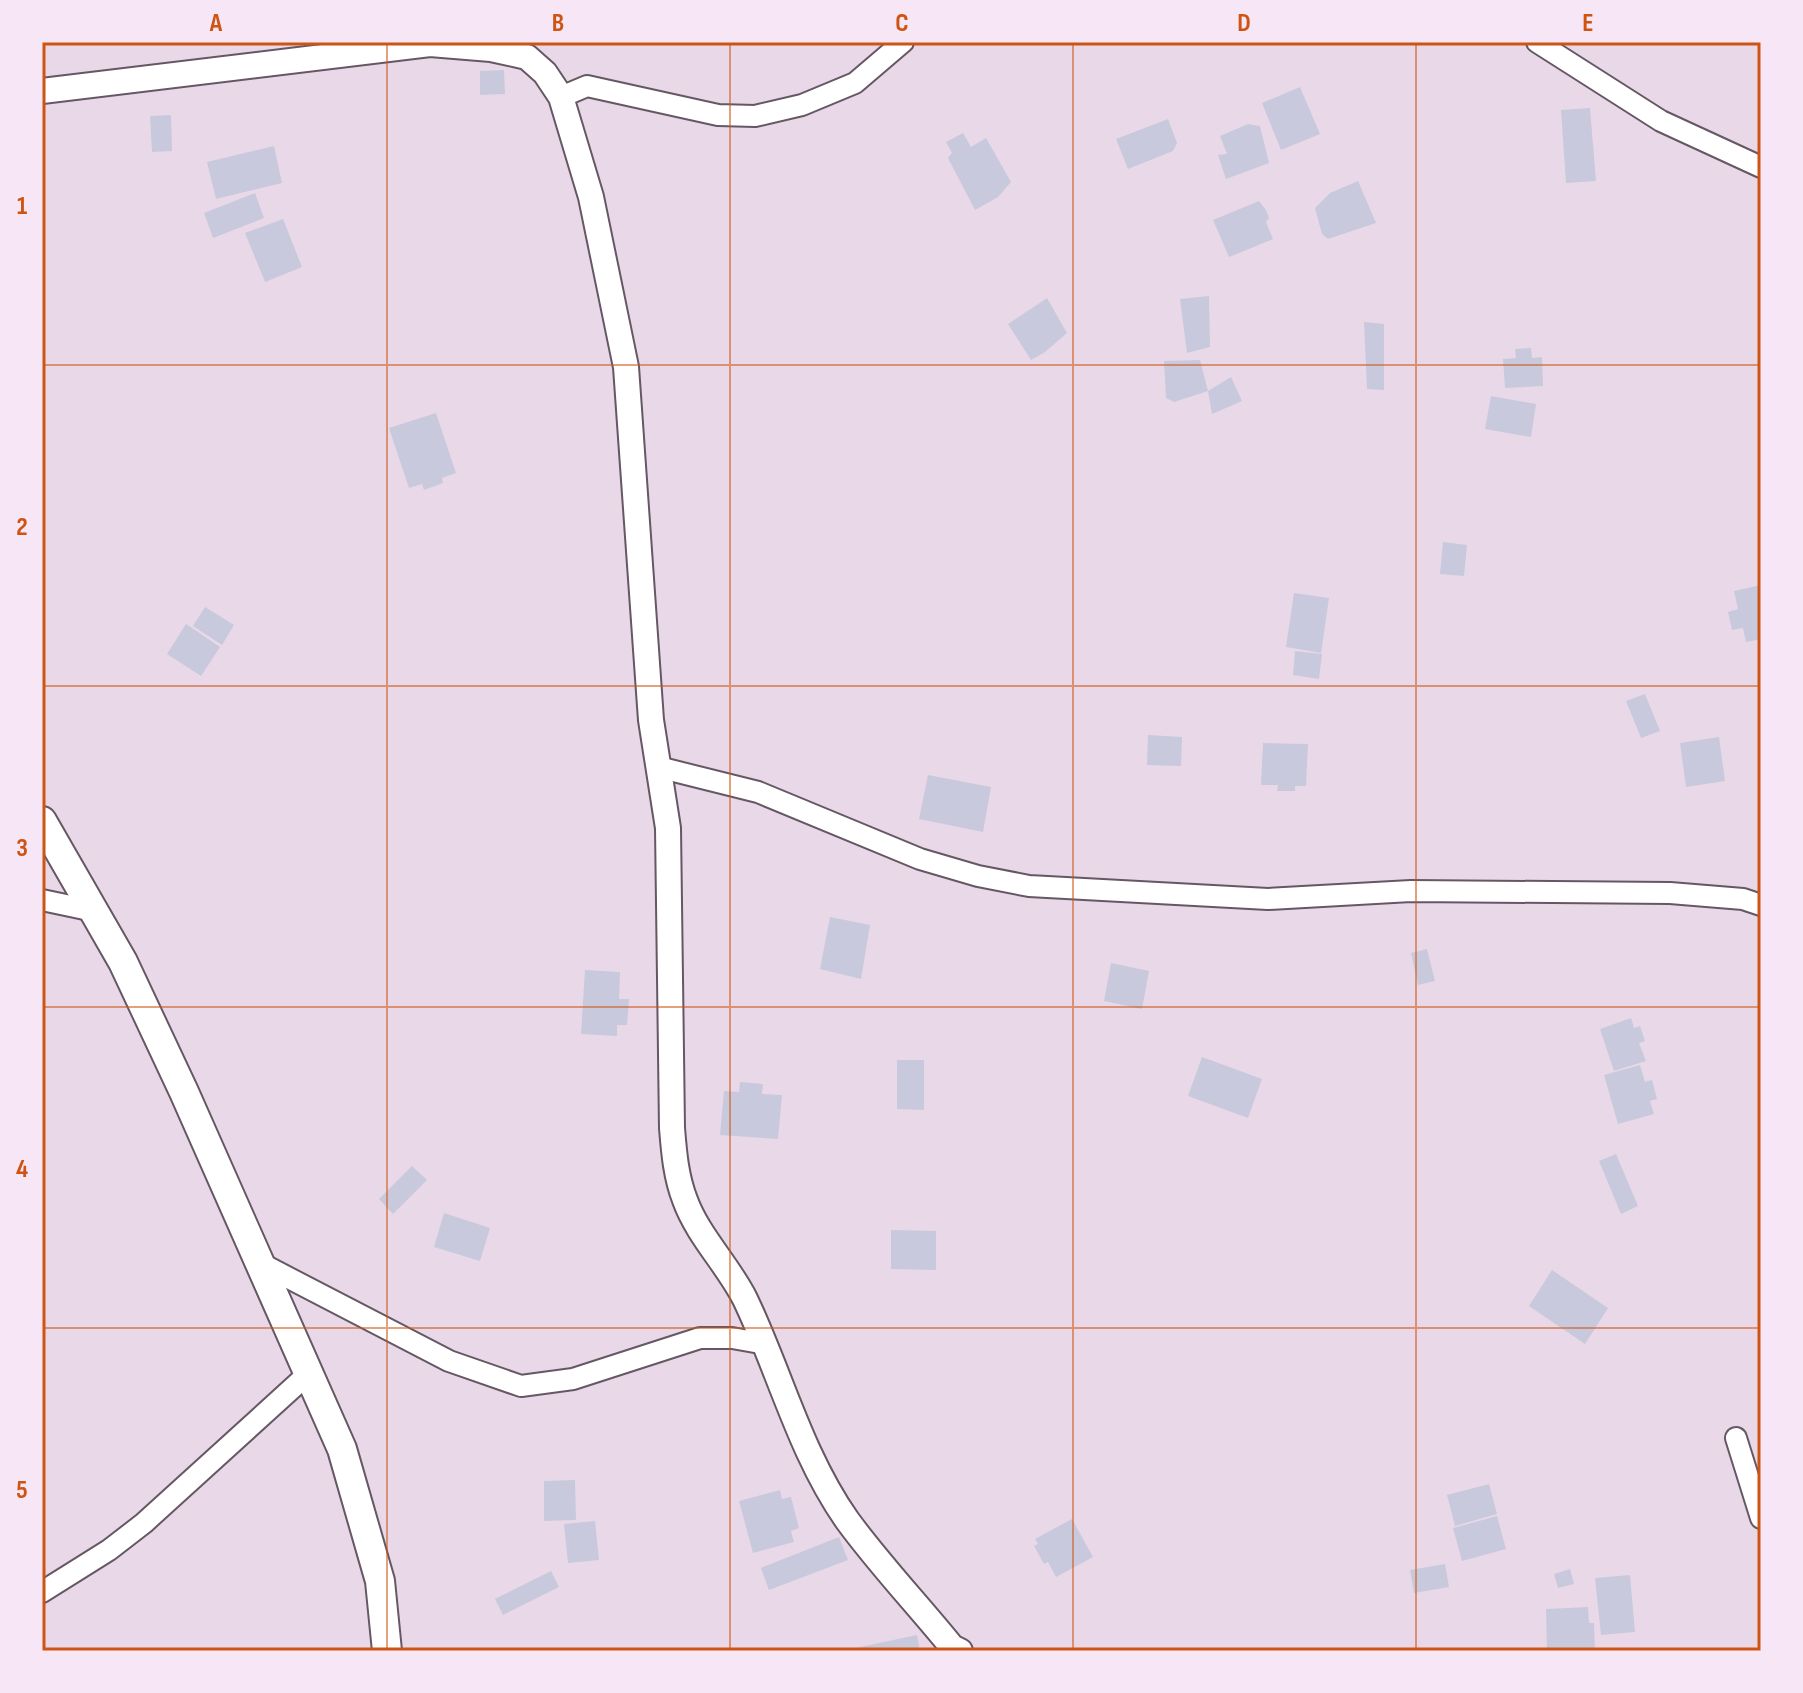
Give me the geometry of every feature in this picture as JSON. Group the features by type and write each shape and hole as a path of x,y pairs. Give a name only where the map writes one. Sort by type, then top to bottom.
{"main road":[{"path":"42,821 136,991 342,1449 380,1581 387,1651"}],"street":[{"path":"561,97 587,86 718,115 755,116 802,105 855,83 903,42"},
{"path":"1537,42 1661,121 1761,167"},
{"path":"42,91 430,43 526,50 561,97 591,197 626,367 651,720 668,828 672,1128 676,1170 686,1203 743,1295 766,1344 788,1407 847,1519 955,1650"},
{"path":"658,767 758,792 920,859 978,876 1029,886 1268,899 1411,891 1670,893 1743,899 1761,905"},
{"path":"42,900 94,911"},
{"path":"260,1263 449,1361 521,1386 573,1379 700,1338 732,1338 766,1344"},
{"path":"42,1592 109,1550 144,1523 309,1373"},
{"path":"1736,1438 1761,1518"}],"building":[{"path":"504,70 505,94 480,95 480,71"},
{"path":"1300,87 1320,134 1281,150 1262,103"},
{"path":"1590,108 1596,181 1566,183 1561,110"},
{"path":"171,115 172,151 152,152 150,116"},
{"path":"1168,119 1177,143 1173,151 1128,169 1116,139"},
{"path":"1248,124 1260,126 1269,163 1226,179 1218,155 1227,154 1220,136"},
{"path":"963,133 971,147 986,138 1011,182 998,197 975,210 948,158 952,153 946,142"},
{"path":"274,146 282,183 216,199 207,162"},
{"path":"1358,181 1376,223 1328,239 1322,234 1315,208 1330,193"},
{"path":"255,193 264,218 213,238 204,213"},
{"path":"1259,201 1269,218 1266,222 1273,239 1229,257 1213,220"},
{"path":"283,219 302,267 265,282 245,233"},
{"path":"1209,296 1210,347 1187,353 1180,299"},
{"path":"1047,298 1067,333 1031,360 1008,324"},
{"path":"1364,322 1384,324 1384,390 1367,389"},
{"path":"1531,348 1532,358 1542,357 1543,386 1505,388 1503,359 1516,358 1515,349"},
{"path":"1200,360 1208,391 1174,402 1166,398 1164,361"},
{"path":"1231,377 1242,401 1212,414 1208,391"},
{"path":"1491,396 1536,404 1531,437 1485,429"},
{"path":"436,413 456,473 442,478 443,483 424,490 422,484 409,488 389,428"},
{"path":"1443,542 1467,545 1464,576 1440,574"},
{"path":"1761,585 1761,639 1746,642 1743,628 1732,630 1728,612 1738,609 1734,591"},
{"path":"1294,593 1329,598 1321,653 1286,647"},
{"path":"205,607 234,625 222,645 193,626"},
{"path":"186,624 220,647 201,676 167,654"},
{"path":"1295,651 1322,654 1319,679 1293,675"},
{"path":"1645,694 1660,731 1641,738 1626,701"},
{"path":"1148,735 1182,737 1181,766 1147,765"},
{"path":"1719,737 1725,781 1686,787 1680,743"},
{"path":"1263,743 1308,744 1306,786 1295,786 1295,791 1277,791 1278,785 1261,785"},
{"path":"928,775 991,787 983,832 919,819"},
{"path":"830,917 870,925 861,979 820,969"},
{"path":"1427,949 1435,981 1418,985 1411,953"},
{"path":"1111,963 1149,971 1142,1009 1104,1001"},
{"path":"585,970 620,972 619,999 629,999 627,1025 617,1025 617,1036 581,1034"},
{"path":"1631,1018 1634,1028 1640,1026 1645,1041 1639,1043 1646,1061 1614,1071 1600,1029"},
{"path":"1202,1057 1262,1079 1248,1118 1188,1096"},
{"path":"897,1060 924,1060 924,1110 897,1109"},
{"path":"1640,1065 1645,1082 1652,1080 1657,1099 1650,1101 1654,1114 1618,1124 1604,1075"},
{"path":"740,1082 763,1084 762,1094 782,1095 778,1139 720,1135 724,1091 739,1092"},
{"path":"1616,1154 1638,1206 1621,1214 1599,1161"},
{"path":"412,1166 427,1180 393,1214 379,1199"},
{"path":"444,1213 490,1228 480,1261 434,1247"},
{"path":"891,1230 936,1231 936,1270 891,1269"},
{"path":"1552,1270 1608,1308 1585,1344 1529,1306"},
{"path":"575,1480 576,1520 544,1521 544,1481"},
{"path":"1489,1484 1497,1514 1455,1526 1447,1495"},
{"path":"780,1490 782,1499 791,1497 799,1528 791,1531 794,1542 753,1553 739,1501"},
{"path":"1497,1516 1506,1549 1462,1561 1453,1528"},
{"path":"1072,1519 1093,1557 1056,1577 1034,1546 1038,1544 1035,1539"},
{"path":"595,1521 599,1560 568,1563 564,1524"},
{"path":"839,1537 848,1560 769,1590 761,1568"},
{"path":"1445,1564 1449,1587 1414,1593 1410,1570"},
{"path":"1570,1569 1574,1584 1558,1588 1554,1574"},
{"path":"551,1571 559,1587 503,1615 495,1599"},
{"path":"1630,1575 1635,1632 1601,1635 1595,1578"},
{"path":"1588,1607 1589,1623 1594,1623 1595,1651 1547,1651 1546,1609"},
{"path":"917,1635 920,1651 846,1651 846,1650"},
{"path":"1598,1648 1650,1648 1650,1651 1598,1651"}]}
